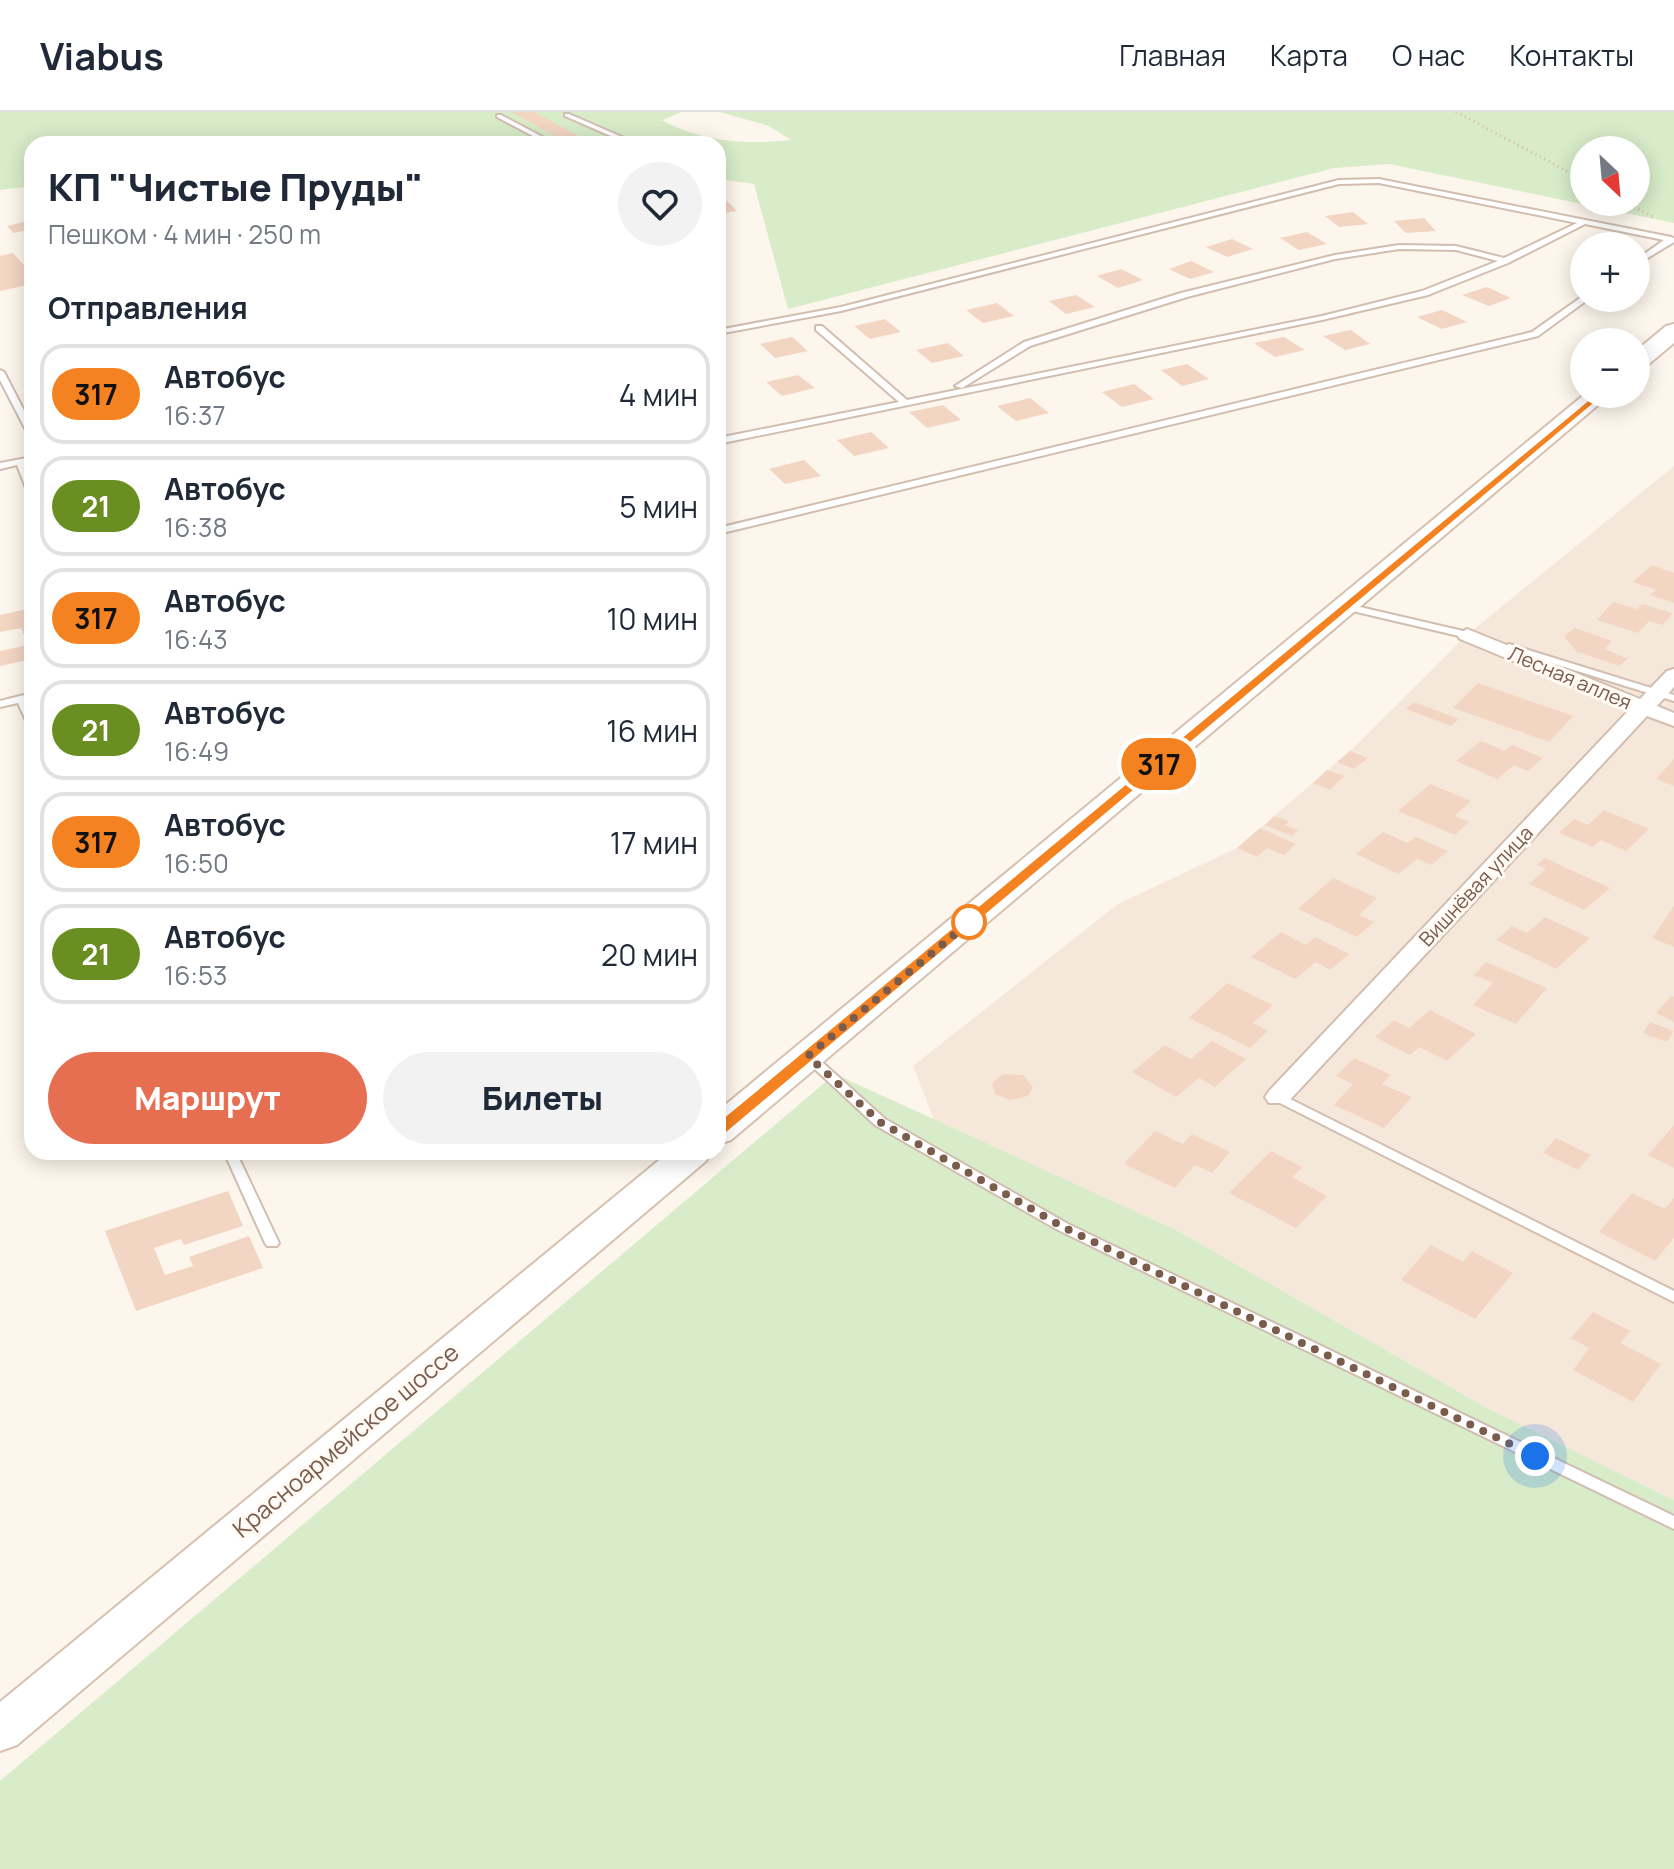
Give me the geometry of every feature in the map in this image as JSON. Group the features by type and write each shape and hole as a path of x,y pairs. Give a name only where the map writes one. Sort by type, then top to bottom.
{"main road":[{"path":"1650,351 1674,331"},
{"path":"728,1118 808,1056 1582,408"},
{"name":"Красноармейское шоссе","path":"0,1730 683,1160"}],"street":[{"name":"Лесная аллея","path":"1467,635 1657,700 1674,720"},
{"name":"Вишнёвая улица","path":"1278,1097 1657,700 1674,675"}],"lane":[{"path":"567,115 616,136"},
{"path":"499,116 538,136"},
{"path":"726,331 841,309 1339,182 1379,181 1672,239"},
{"path":"726,439 949,391 1322,318 1425,293 1505,261 1584,222"},
{"path":"1650,254 1672,239"},
{"path":"949,391 1027,344 1184,295 1335,257 1399,247 1456,248 1505,261"},
{"path":"726,529 1535,334 1570,309"},
{"path":"819,328 903,401"},
{"path":"0,372 24,418"},
{"path":"0,466 24,461"},
{"path":"20,462 24,472"},
{"path":"1347,607 1467,635"},
{"path":"0,704 24,698"},
{"path":"808,1056 880,1122 1063,1227 1674,1523"},
{"path":"1278,1097 1674,1297"},
{"path":"234,1160 272,1243"}],"path":[{"path":"1456,112 1570,173"},
{"path":"1650,215 1662,221"}],"shaded area":[{"path":"1674,466 1674,1500 1485,1407 1180,1232 935,1122 913,1066 1118,904 1237,848 1350,751 1467,635"}],"green space":[{"path":"0,112 682,112 662,120 704,136 24,136 24,187 0,190"},
{"path":"720,112 1674,112 1674,223 1640,216 1650,216 1650,136 1570,136 1570,201 1389,164 1334,168 788,309 754,184 726,180 726,140 791,140 769,126"},
{"path":"835,1074 1180,1232 1485,1407 1674,1500 1674,1869 0,1869 0,1781"}],"building":[{"path":"511,112 534,112 578,136 555,136"},
{"path":"726,200 737,211 726,213"},
{"path":"1353,212 1368,224 1339,227 1325,216"},
{"path":"1424,218 1436,231 1406,233 1394,221"},
{"path":"24,222 24,231 14,233 7,226"},
{"path":"1307,232 1327,244 1299,250 1280,238"},
{"path":"1232,239 1253,249 1227,257 1206,247"},
{"path":"13,253 24,265 24,286 0,291 0,256"},
{"path":"1191,261 1214,272 1190,279 1169,269"},
{"path":"1121,269 1143,280 1118,288 1097,276"},
{"path":"1487,287 1511,298 1489,306 1462,295"},
{"path":"1076,295 1095,307 1066,314 1049,301"},
{"path":"997,303 1014,316 983,323 966,310"},
{"path":"1442,310 1467,322 1442,329 1417,317"},
{"path":"885,319 901,332 870,339 854,326"},
{"path":"1351,330 1370,344 1345,350 1323,336"},
{"path":"792,337 808,351 775,358 760,344"},
{"path":"1284,337 1305,350 1275,357 1254,343"},
{"path":"948,343 964,356 932,363 916,350"},
{"path":"1187,364 1209,379 1182,386 1161,370"},
{"path":"798,375 815,388 782,396 766,382"},
{"path":"1134,384 1154,399 1122,407 1102,392"},
{"path":"1030,398 1049,413 1016,421 997,406"},
{"path":"943,405 961,420 927,428 909,412"},
{"path":"871,432 889,448 854,456 837,440"},
{"path":"804,460 821,476 785,484 769,469"},
{"path":"1652,565 1674,573 1674,603 1650,595 1656,590 1633,582"},
{"path":"1613,602 1637,609 1642,604 1673,613 1663,625 1649,621 1638,633 1597,620"},
{"path":"24,610 24,635 21,628 0,632 0,615"},
{"path":"1575,628 1612,641 1605,649 1628,659 1619,666 1576,651 1564,636"},
{"path":"24,646 24,661 0,666 0,651"},
{"path":"1478,683 1573,716 1549,742 1453,708"},
{"path":"1414,702 1459,719 1451,726 1406,709"},
{"path":"1481,741 1505,751 1512,745 1543,758 1528,771 1514,765 1497,779 1456,761"},
{"path":"1350,751 1368,758 1354,769 1337,762"},
{"path":"1674,759 1674,786 1656,779"},
{"path":"1327,770 1344,776 1330,790 1313,783"},
{"path":"1430,784 1471,801 1455,816 1469,822 1455,835 1398,811"},
{"path":"1604,810 1649,829 1626,851 1600,840 1593,847 1559,833 1574,819 1588,825"},
{"path":"1274,816 1289,821 1285,825 1298,830 1292,836 1265,825"},
{"path":"1260,828 1296,844 1284,855 1267,848 1257,857 1237,848"},
{"path":"1383,832 1407,843 1416,837 1448,851 1431,865 1417,859 1398,874 1356,854"},
{"path":"1545,858 1610,888 1584,910 1529,884 1546,869 1537,865"},
{"path":"1333,878 1377,898 1359,915 1374,922 1357,937 1298,909"},
{"path":"1674,906 1674,947 1652,938"},
{"path":"1545,917 1590,938 1556,969 1496,940 1512,926 1527,933"},
{"path":"1281,932 1306,945 1315,937 1349,954 1330,970 1316,962 1295,979 1251,957"},
{"path":"1486,962 1547,988 1516,1024 1473,1005 1493,983 1474,975"},
{"path":"1227,983 1273,1005 1253,1023 1268,1031 1250,1048 1189,1018"},
{"path":"1671,996 1674,997 1674,1022 1656,1013"},
{"path":"1430,1010 1476,1034 1447,1061 1419,1047 1410,1055 1375,1037 1394,1020 1409,1028"},
{"path":"1650,1022 1674,1031 1667,1042 1643,1033"},
{"path":"1212,1041 1246,1059 1215,1087 1199,1078 1176,1097 1132,1072 1165,1045 1191,1059"},
{"path":"1354,1058 1391,1075 1382,1084 1412,1097 1384,1128 1334,1105 1353,1084 1336,1076"},
{"path":"1003,1074 1023,1075 1033,1087 1028,1096 1010,1100 995,1094 992,1083"},
{"path":"1674,1125 1674,1168 1648,1155"},
{"path":"1155,1131 1183,1144 1192,1134 1230,1152 1212,1173 1195,1165 1175,1188 1124,1164"},
{"path":"1556,1138 1591,1155 1578,1170 1543,1153"},
{"path":"1271,1151 1302,1167 1292,1177 1327,1196 1296,1228 1229,1193"},
{"path":"228,1191 243,1226 184,1245 181,1239 154,1248 165,1275 193,1266 189,1257 249,1236 263,1268 136,1311 105,1231"},
{"path":"1632,1193 1665,1209 1674,1198 1674,1238 1655,1261 1599,1232"},
{"path":"1431,1245 1463,1262 1472,1251 1513,1273 1475,1319 1401,1280"},
{"path":"1593,1312 1630,1331 1620,1343 1661,1364 1633,1402 1573,1370 1589,1348 1571,1338"}],"bus line":[{"name":"317","path":"726,1124 1582,408"}],"route":[{"path":"969,922 978,915 808,1056 880,1122 1063,1227 1535,1456"}]}
